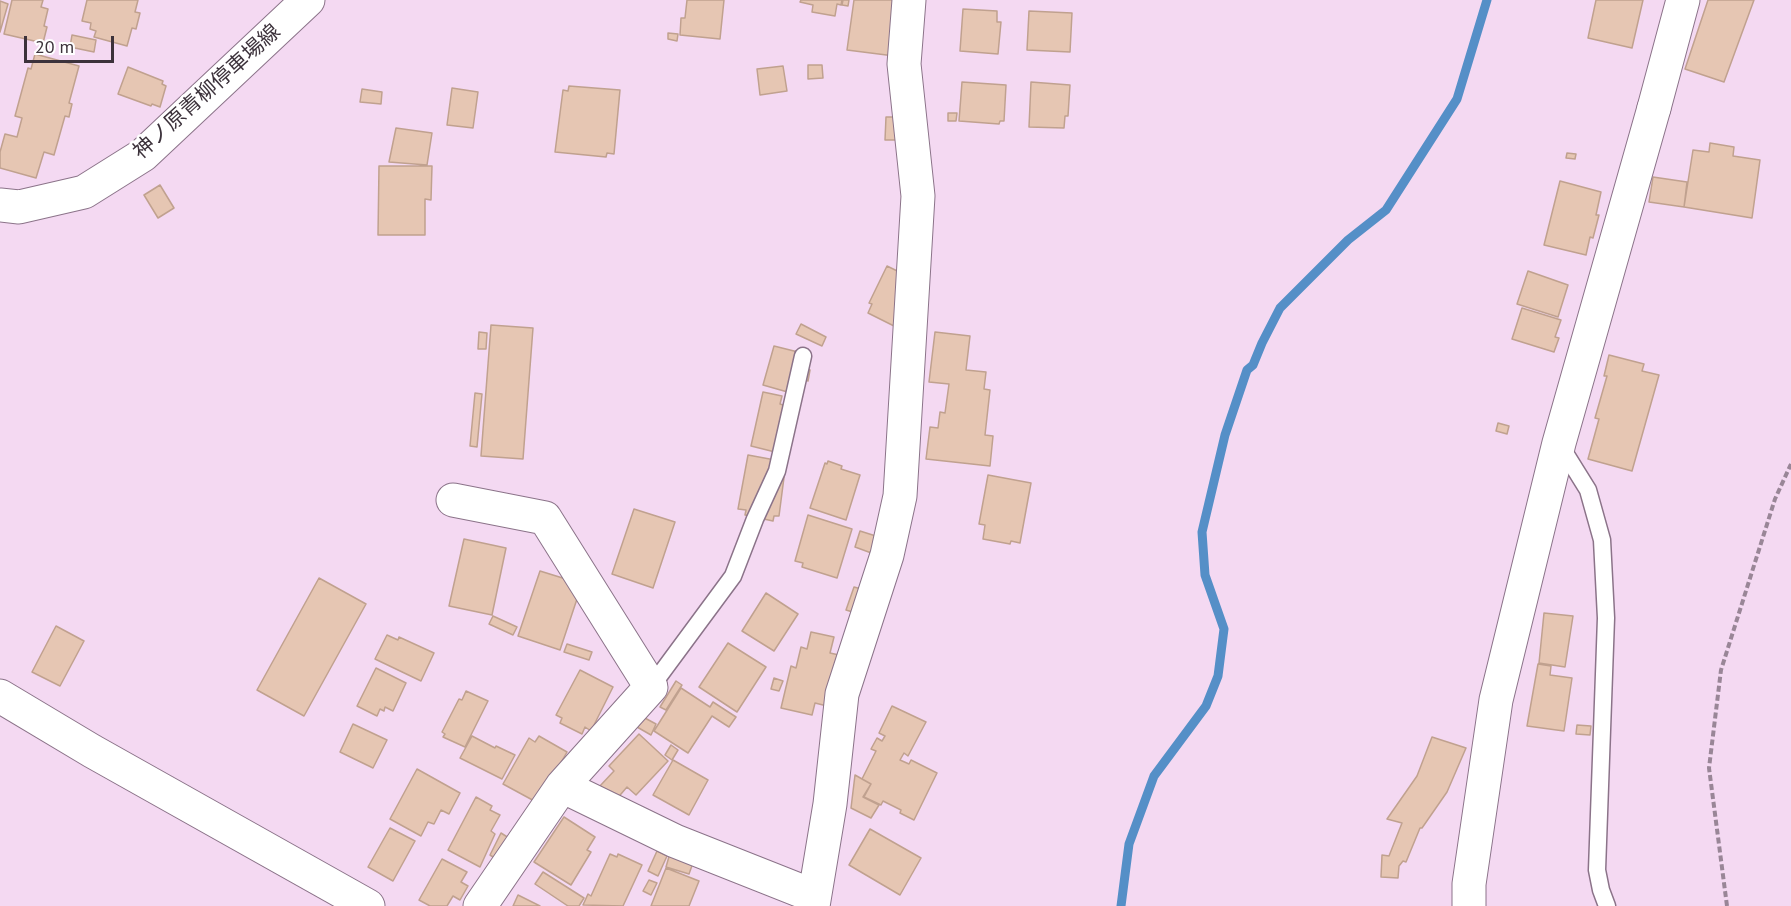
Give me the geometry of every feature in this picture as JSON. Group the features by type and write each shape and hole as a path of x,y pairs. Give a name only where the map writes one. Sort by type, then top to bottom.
{"street":[{"name":"神ノ原青柳停車場線","path":"0,205 19,207 84,192 143,155 308,0"},
{"path":"562,786 675,841 814,901 830,804 842,694 887,555 900,496 918,196 904,64 909,0"},
{"path":"1469,906 1469,884 1496,700 1558,443 1683,0"},
{"path":"453,500 545,518 651,687 562,786 480,906"},
{"path":"0,696 92,751 368,906"}],"lane":[{"path":"651,687 733,576 777,471 803,356"},
{"path":"1558,443 1588,490 1602,540 1606,618 1597,870 1607,906"}],"path":[{"path":"1727,906 1709,768 1721,670 1775,499 1791,464"}],"building":[{"path":"12,0 43,0 41,7 48,9 43,43 4,34"},
{"path":"87,0 138,0 135,12 140,13 136,29 132,28 127,46 94,37 96,31 90,29 91,23 82,21"},
{"path":"687,0 724,0 720,39 680,35 681,18 685,18"},
{"path":"801,0 842,0 841,5 837,4 835,16 812,12 813,5 800,2"},
{"path":"843,0 849,0 848,6 842,5"},
{"path":"854,0 900,0 918,59 847,50"},
{"path":"1596,0 1643,0 1632,48 1588,38"},
{"path":"1708,0 1754,0 1724,82 1685,69"},
{"path":"0,1 8,4 0,32"},
{"path":"963,9 997,11 997,22 1001,22 998,54 960,51"},
{"path":"1029,11 1072,13 1070,52 1027,50"},
{"path":"668,33 678,34 677,41 668,39"},
{"path":"72,35 96,40 94,52 70,47"},
{"path":"35,54 79,66 69,103 72,104 69,117 65,116 54,155 44,152 36,178 0,168 0,152 5,134 17,137 22,118 15,116 28,68 31,69"},
{"path":"808,65 822,65 823,78 808,79"},
{"path":"783,66 787,91 760,95 757,69"},
{"path":"128,67 163,81 162,84 166,86 160,107 118,94"},
{"path":"962,82 1006,85 1004,121 1000,121 999,124 959,121"},
{"path":"1031,82 1070,85 1068,116 1065,116 1064,128 1029,127"},
{"path":"569,86 620,90 614,154 607,153 606,157 555,152 563,90 568,91"},
{"path":"452,88 478,92 473,128 447,125"},
{"path":"362,89 382,92 381,104 360,102"},
{"path":"948,113 957,113 956,121 948,121"},
{"path":"886,117 910,117 910,140 885,140"},
{"path":"396,128 432,133 427,165 389,162"},
{"path":"1710,143 1734,147 1733,156 1760,160 1752,218 1684,207 1693,150 1709,152"},
{"path":"1567,153 1576,154 1575,159 1566,158"},
{"path":"379,166 432,166 431,200 425,199 425,235 378,235"},
{"path":"1653,177 1687,182 1684,207 1649,202"},
{"path":"1560,181 1601,192 1596,215 1599,215 1586,255 1544,245"},
{"path":"160,185 174,208 158,218 144,195"},
{"path":"887,266 922,283 900,329 868,313 872,304 869,303"},
{"path":"1528,271 1568,285 1558,317 1517,304"},
{"path":"1522,308 1561,320 1555,337 1559,338 1554,352 1512,339"},
{"path":"801,324 826,337 822,346 796,334"},
{"path":"491,325 533,328 523,459 481,456"},
{"path":"479,332 487,333 486,349 478,349"},
{"path":"935,332 970,336 966,370 986,372 984,389 990,390 985,435 993,436 990,466 926,459 930,427 938,428 940,412 945,413 949,384 929,382"},
{"path":"774,346 810,355 807,369 810,370 808,381 806,380 798,395 763,385"},
{"path":"1609,355 1644,364 1642,371 1659,375 1632,471 1588,459 1599,419 1595,418 1607,376 1604,376"},
{"path":"763,392 782,396 780,404 792,408 787,455 751,446"},
{"path":"475,393 482,394 477,447 470,446"},
{"path":"1498,423 1509,426 1507,434 1496,431"},
{"path":"748,455 786,462 779,516 774,516 773,521 745,515 746,510 738,509"},
{"path":"828,461 842,466 841,469 860,475 846,520 810,508 825,463 827,464"},
{"path":"988,475 1031,483 1020,543 1011,541 1010,544 983,539 985,525 979,524"},
{"path":"634,509 675,522 653,588 612,574"},
{"path":"808,515 852,529 837,578 802,567 803,563 795,561"},
{"path":"860,531 879,537 874,554 855,547"},
{"path":"464,539 506,548 492,615 449,606"},
{"path":"540,571 582,584 560,650 518,636"},
{"path":"319,578 366,604 304,716 257,690"},
{"path":"854,587 876,593 869,617 846,610"},
{"path":"766,593 798,614 774,651 742,631"},
{"path":"1544,613 1573,616 1565,667 1539,663"},
{"path":"493,616 517,627 513,635 489,624"},
{"path":"56,626 84,641 60,686 32,672"},
{"path":"811,632 834,637 830,653 839,655 827,706 815,703 812,715 781,708 791,666 796,668 801,647 807,649"},
{"path":"387,635 398,640 399,637 434,653 421,681 375,659"},
{"path":"728,643 766,667 737,712 699,687"},
{"path":"567,644 592,652 589,660 564,652"},
{"path":"1538,664 1551,666 1550,675 1572,678 1564,731 1527,726"},
{"path":"376,668 406,683 393,711 385,707 384,711 380,709 377,716 357,706"},
{"path":"580,670 613,687 591,731 585,727 582,734 560,723 562,718 556,715"},
{"path":"774,678 783,681 779,691 771,689"},
{"path":"676,681 682,685 666,710 660,707"},
{"path":"681,688 710,707 713,702 736,717 729,727 712,716 688,753 654,731"},
{"path":"466,691 488,701 465,747 443,737 445,734 442,732 459,699 462,700"},
{"path":"892,706 926,722 908,756 904,753 900,760 909,764 911,760 937,773 914,820 883,801 881,805 864,797 871,784 862,779 876,751 871,749 877,738 882,741 885,736 879,733"},
{"path":"643,717 656,724 651,735 637,727"},
{"path":"353,724 387,740 373,768 340,752"},
{"path":"1577,725 1591,726 1590,735 1576,734"},
{"path":"639,734 668,761 636,795 627,787 615,801 599,787 614,771 609,766"},
{"path":"472,736 515,755 502,779 460,758"},
{"path":"539,736 567,752 538,803 503,784 529,738 535,742"},
{"path":"1432,737 1466,748 1447,792 1420,828 1406,862 1403,861 1399,866 1398,878 1381,877 1382,855 1389,856 1402,823 1387,819 1417,776"},
{"path":"671,745 678,750 672,760 665,755"},
{"path":"673,760 708,780 689,815 653,795"},
{"path":"417,769 460,793 449,814 441,810 434,824 428,822 421,836 390,819"},
{"path":"855,775 871,784 863,797 879,805 871,818 851,808"},
{"path":"476,797 492,806 490,810 500,815 491,831 495,834 480,867 448,850"},
{"path":"564,817 595,837 587,850 591,852 571,885 534,862"},
{"path":"390,828 415,841 393,881 368,867"},
{"path":"870,829 921,858 900,895 849,865"},
{"path":"501,833 520,845 507,866 490,855"},
{"path":"657,851 667,856 658,876 648,871"},
{"path":"670,853 694,860 689,874 666,867"},
{"path":"610,854 617,857 618,854 642,865 623,906 583,905 588,894 591,896"},
{"path":"442,859 467,872 461,882 468,886 460,900 453,896 447,906 430,906 419,900"},
{"path":"666,868 699,881 689,906 651,906"},
{"path":"543,872 584,898 579,906 568,906 535,884"},
{"path":"649,880 657,883 651,895 643,891"},
{"path":"518,895 540,906 513,906"}],"waterway":[{"path":"1121,906 1129,844 1154,776 1206,706 1218,676 1224,629 1205,575 1202,532 1225,435 1247,370 1253,365 1280,308 1348,240 1386,210 1457,99 1487,0"}]}
